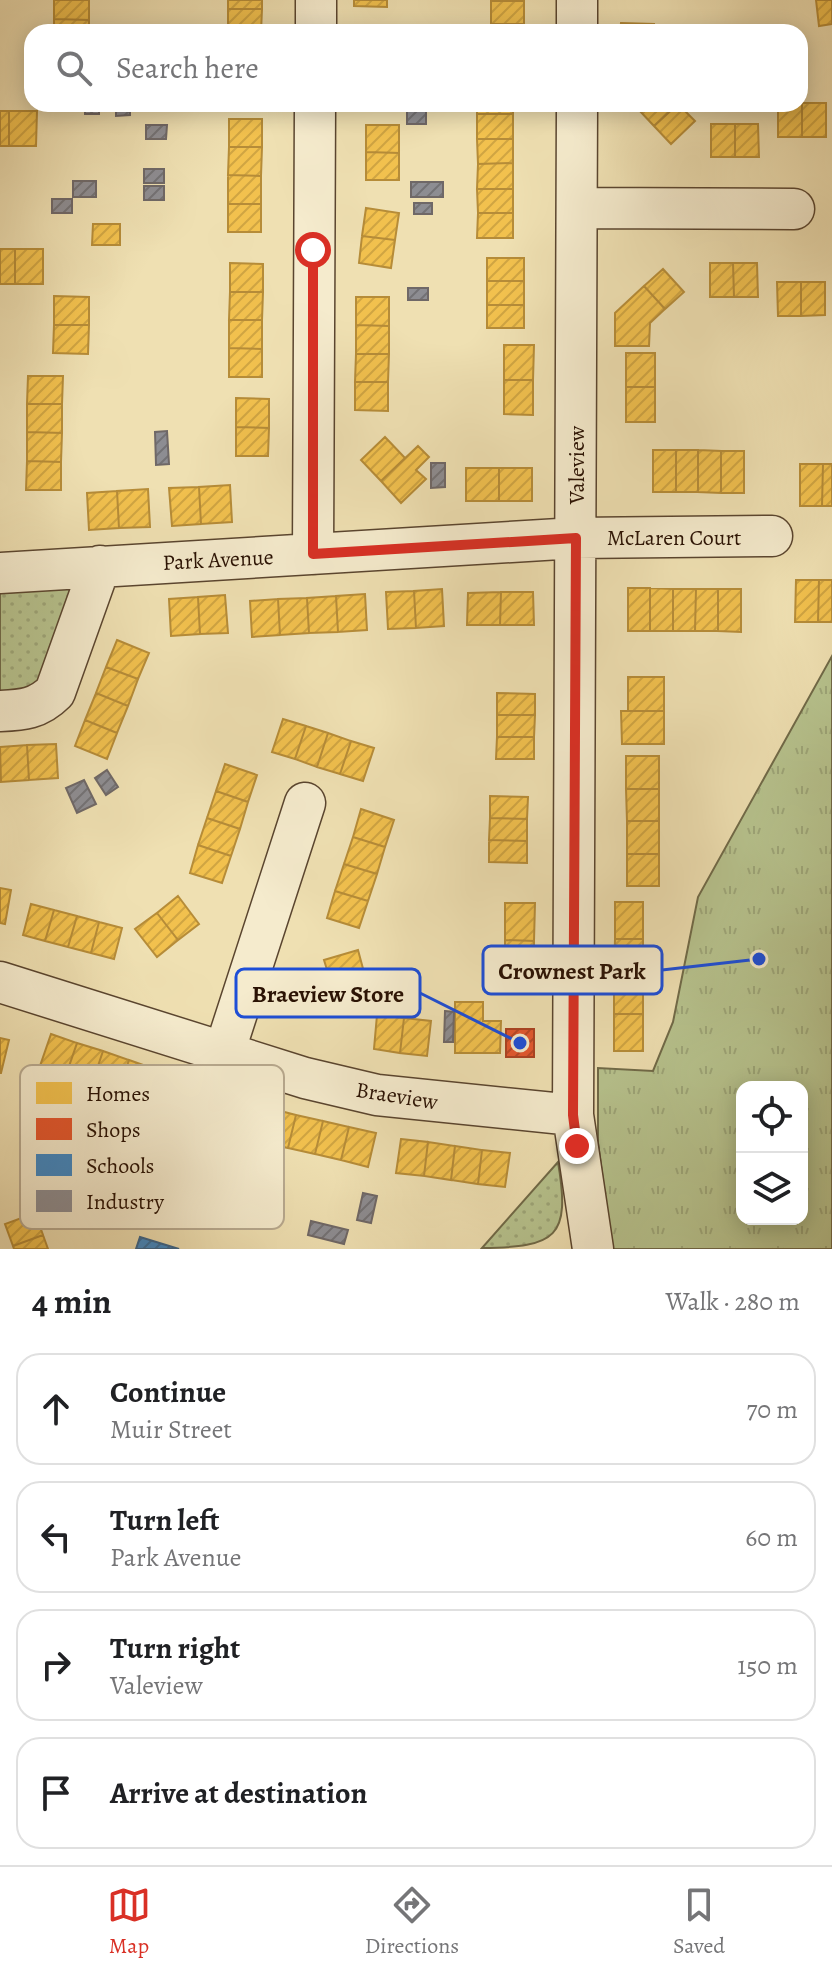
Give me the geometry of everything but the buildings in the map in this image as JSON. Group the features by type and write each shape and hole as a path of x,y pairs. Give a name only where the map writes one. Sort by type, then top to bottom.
{"street":[{"path":"316,0 316,24"},
{"path":"577,0 577,24"},
{"path":"313,554 315,112"},
{"name":"Valeview","path":"577,112 573,1115 593,1249"},
{"path":"577,208 794,209"},
{"name":"McLaren Court","path":"576,538 772,536"},
{"name":"Park Avenue","path":"0,573 576,538"},
{"path":"0,711 29,709 44,703 55,692 100,566"},
{"path":"224,1053 305,803"},
{"name":"Braeview","path":"0,982 268,1065"},
{"name":"Braeview","path":"284,1069 377,1095 573,1115"}],"green space":[{"path":"76,588 46,688 0,701 0,593"},
{"path":"832,656 832,1249 612,1249 598,1143 598,1068 653,1071 673,1022 698,897"},
{"path":"558,1162 562,1207 553,1233 527,1245 482,1248"}],"place":[{"name":"Crownest Park","path":"759,959"},
{"name":"Braeview Store","path":"520,1043"}],"route":[{"path":"313,250 313,554 576,538 573,1115 577,1146"}]}
